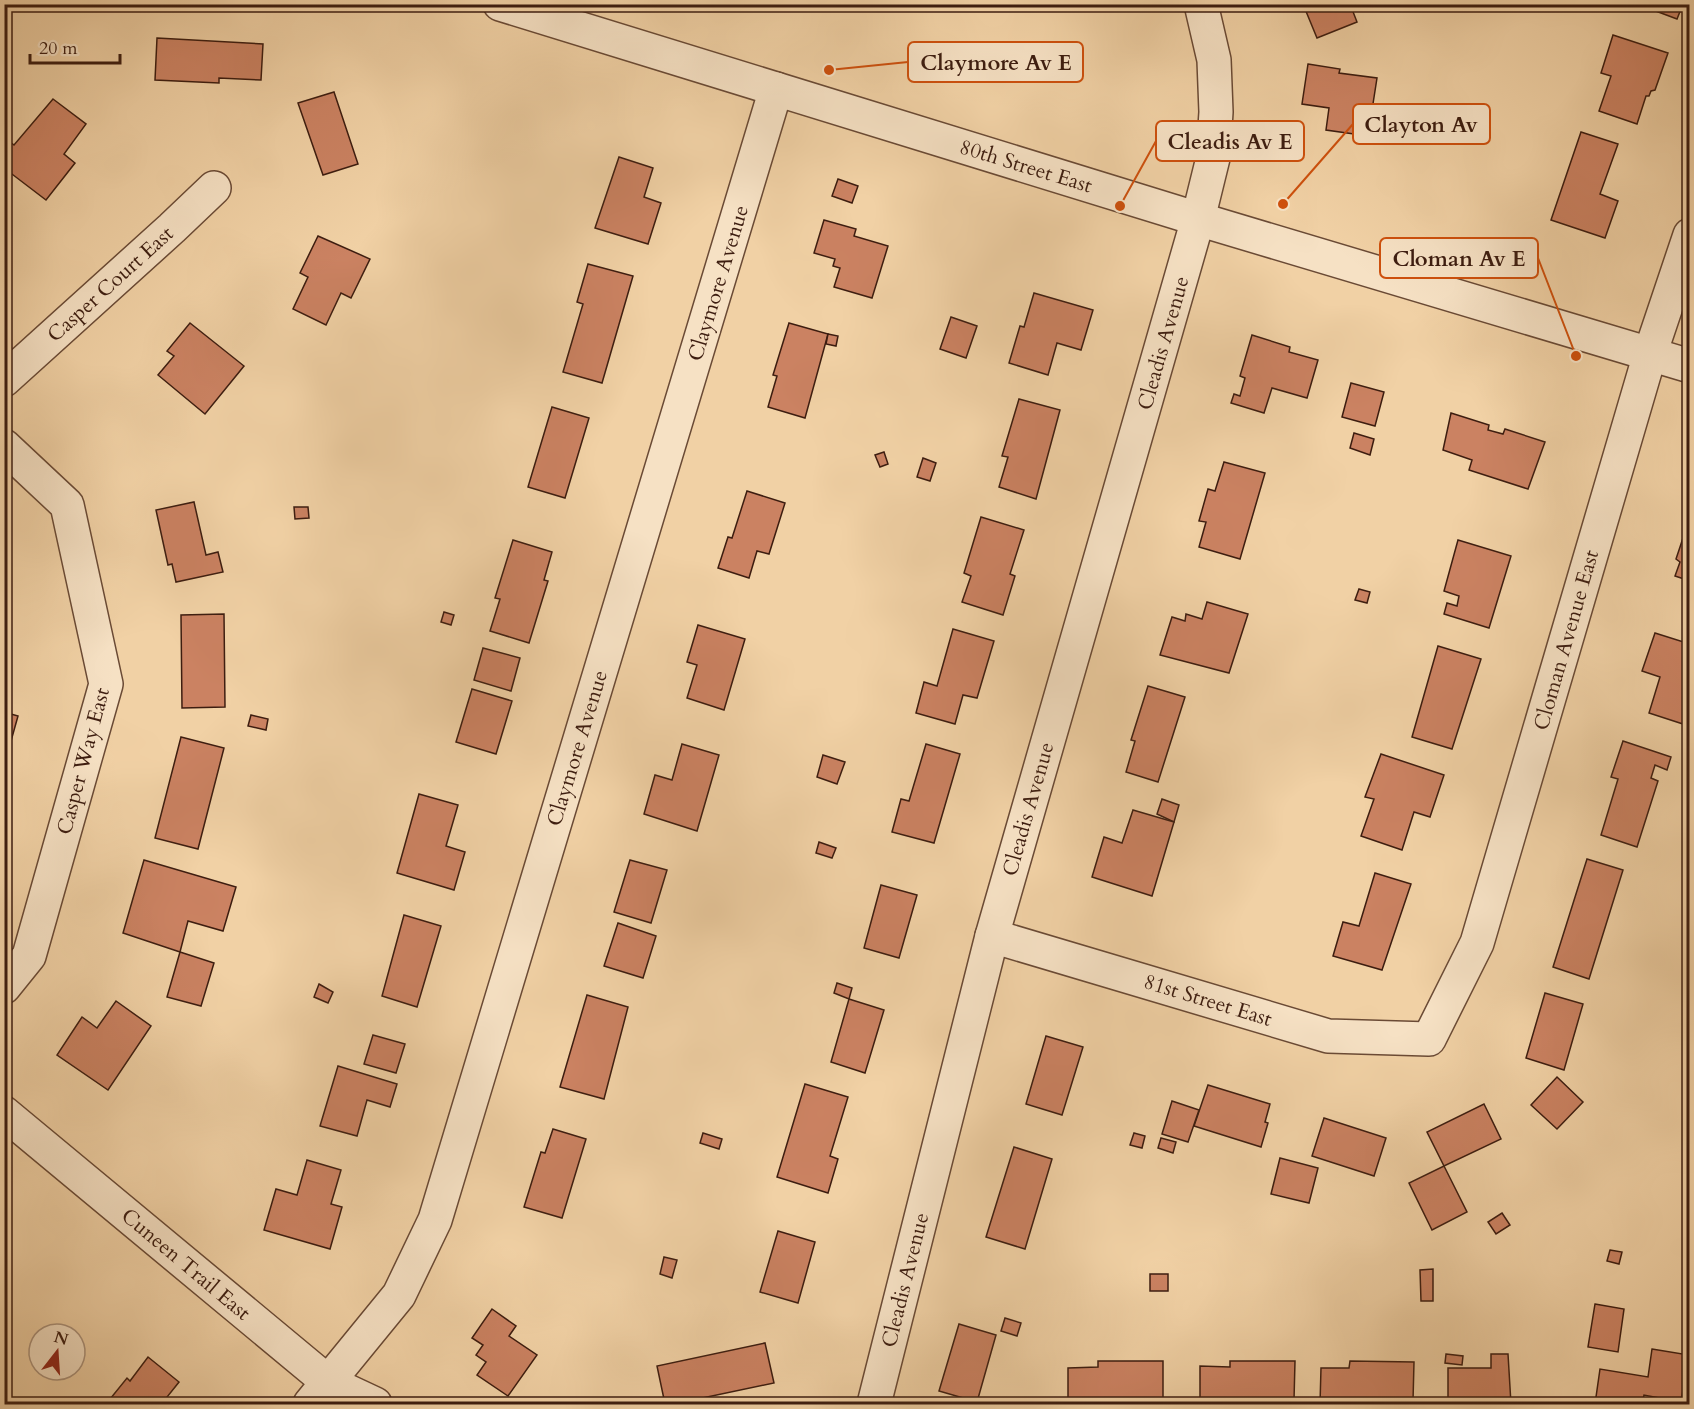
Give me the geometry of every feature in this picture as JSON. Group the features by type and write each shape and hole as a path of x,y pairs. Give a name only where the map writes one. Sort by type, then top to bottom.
{"street":[{"name":"80th Street East","path":"500,4 1198,219 1689,366"},
{"name":"Cleadis Avenue","path":"874,1404 992,936 1198,219 1212,158 1216,112 1214,60 1201,4"},
{"name":"Claymore Avenue","path":"319,1393 399,1295 435,1220 776,89"},
{"name":"Casper Court East","path":"4,380 214,188"},
{"name":"Cloman Avenue East","path":"1429,1039 1477,943 1650,354 1689,235"},
{"name":"Casper Way East","path":"4,446 66,505 106,684 28,956 4,987"},
{"name":"81st Street East","path":"992,936 1328,1036 1429,1039"},
{"name":"Cuneen Trail East","path":"4,1113 319,1393 375,1404"}],"building":[{"path":"1303,4 1350,4 1357,22 1317,38"},
{"path":"1637,4 1683,4 1677,19"},
{"path":"1613,35 1668,53 1655,90 1646,96 1637,124 1599,111 1611,76 1601,73"},
{"path":"157,38 263,44 261,80 219,78 219,83 155,80"},
{"path":"1308,64 1340,69 1339,73 1377,78 1368,136 1326,130 1329,108 1302,104"},
{"path":"334,92 358,164 323,175 298,103"},
{"path":"53,99 86,124 64,154 75,163 46,200 4,168 4,137 14,145"},
{"path":"1581,132 1618,144 1600,194 1618,201 1605,238 1551,220"},
{"path":"619,157 653,168 644,197 661,203 648,244 595,228"},
{"path":"838,179 858,186 852,203 832,196"},
{"path":"824,220 856,229 854,236 888,246 872,298 834,287 840,268 833,266 835,259 814,253"},
{"path":"318,236 370,259 351,298 341,293 326,325 293,309 308,277 300,273"},
{"path":"588,264 633,276 602,383 563,372 583,304 577,302"},
{"path":"1034,293 1093,310 1081,350 1057,343 1048,375 1009,363 1020,326 1024,327"},
{"path":"951,317 977,326 966,358 940,349"},
{"path":"190,323 244,366 205,414 158,375 174,356 167,351"},
{"path":"789,323 828,334 805,418 768,407 777,376 773,375"},
{"path":"828,334 838,336 836,346 826,344"},
{"path":"1252,335 1290,347 1289,352 1318,360 1307,398 1272,388 1264,413 1231,403 1234,394 1240,396 1245,378 1240,376"},
{"path":"1351,383 1384,392 1375,426 1342,417"},
{"path":"1019,399 1060,410 1036,499 999,487 1008,457 1002,456"},
{"path":"552,407 589,418 565,498 528,487"},
{"path":"1451,413 1489,425 1488,430 1503,434 1505,429 1545,442 1528,489 1469,470 1472,460 1443,450"},
{"path":"1354,433 1374,439 1370,455 1350,448"},
{"path":"884,452 888,464 880,467 875,455"},
{"path":"923,458 936,463 930,481 917,477"},
{"path":"1224,462 1265,473 1240,559 1199,547 1206,522 1199,521 1208,489 1215,491"},
{"path":"747,491 785,503 769,554 757,551 749,578 718,568 728,537 732,538"},
{"path":"194,502 206,555 218,552 223,572 176,582 172,564 168,565 156,510"},
{"path":"294,507 308,507 309,518 295,519"},
{"path":"981,517 1024,530 1010,574 1015,576 1003,615 962,602 971,576 964,573"},
{"path":"1690,517 1690,581 1675,576 1680,562 1676,559"},
{"path":"513,540 552,552 544,580 548,581 529,643 490,631 500,599 495,598"},
{"path":"1458,540 1511,556 1489,628 1444,614 1447,603 1457,606 1459,596 1444,591"},
{"path":"1359,589 1370,592 1367,603 1355,600"},
{"path":"1207,602 1248,614 1229,673 1160,655 1172,617 1185,621 1186,614 1202,619"},
{"path":"444,612 454,615 451,625 441,622"},
{"path":"224,614 225,707 182,708 181,615"},
{"path":"698,625 745,639 724,710 687,698 697,665 687,662"},
{"path":"953,629 994,641 977,698 963,695 955,724 916,713 924,682 937,686"},
{"path":"1655,633 1690,644 1690,712 1686,725 1649,713 1660,677 1642,671"},
{"path":"1438,646 1481,659 1452,749 1412,737"},
{"path":"483,648 520,658 511,691 474,680"},
{"path":"1148,686 1185,697 1158,782 1126,772 1135,741 1131,740"},
{"path":"472,689 512,701 496,754 456,742"},
{"path":"4,712 18,716 4,766"},
{"path":"251,715 268,719 266,730 248,726"},
{"path":"181,737 224,748 198,849 155,838"},
{"path":"1623,741 1671,757 1667,770 1655,765 1651,778 1658,781 1637,847 1601,835 1618,779 1611,777"},
{"path":"682,744 719,755 697,831 644,814 655,775 672,780"},
{"path":"926,744 960,754 934,843 892,832 901,799 909,801"},
{"path":"1381,754 1444,775 1430,817 1414,812 1402,850 1361,836 1374,799 1365,797"},
{"path":"823,755 845,762 837,784 817,777"},
{"path":"419,794 458,805 446,846 465,852 454,890 397,873"},
{"path":"1162,799 1179,805 1174,822 1157,814"},
{"path":"1133,810 1174,822 1152,896 1092,877 1104,837 1122,843"},
{"path":"819,842 836,848 832,858 816,853"},
{"path":"1587,859 1623,870 1589,979 1553,967"},
{"path":"144,860 236,887 223,931 188,921 180,952 123,933"},
{"path":"630,860 667,870 651,923 614,912"},
{"path":"1375,873 1411,884 1382,970 1333,956 1343,922 1359,926"},
{"path":"881,885 917,895 899,958 864,948"},
{"path":"404,915 441,926 417,1007 382,996"},
{"path":"618,923 656,936 643,978 604,966"},
{"path":"180,952 214,963 201,1006 167,997"},
{"path":"837,983 852,988 849,999 834,993"},
{"path":"319,984 333,992 328,1003 314,997"},
{"path":"1545,993 1583,1004 1564,1070 1526,1058"},
{"path":"587,995 628,1007 604,1099 560,1087"},
{"path":"849,999 884,1010 865,1073 831,1062"},
{"path":"116,1001 151,1026 108,1090 57,1055 82,1017 97,1028"},
{"path":"373,1035 405,1044 396,1073 364,1064"},
{"path":"1046,1036 1083,1047 1062,1115 1026,1104"},
{"path":"338,1066 397,1084 390,1107 367,1100 357,1136 320,1126"},
{"path":"1557,1077 1583,1102 1557,1129 1531,1105"},
{"path":"805,1084 848,1097 830,1156 838,1159 828,1193 777,1177"},
{"path":"1208,1085 1270,1104 1265,1122 1268,1123 1261,1147 1194,1126"},
{"path":"1172,1101 1199,1110 1188,1142 1162,1134"},
{"path":"1484,1104 1501,1139 1444,1166 1427,1132"},
{"path":"1324,1118 1386,1138 1374,1176 1312,1156"},
{"path":"553,1129 586,1139 562,1218 524,1207 541,1152 545,1153"},
{"path":"703,1133 722,1139 719,1149 700,1143"},
{"path":"1134,1133 1145,1136 1142,1148 1130,1145"},
{"path":"1161,1138 1176,1142 1173,1153 1158,1148"},
{"path":"1014,1147 1052,1159 1025,1249 986,1237"},
{"path":"1280,1158 1318,1168 1309,1203 1271,1194"},
{"path":"307,1160 341,1170 331,1204 342,1207 330,1249 264,1230 276,1189 297,1195"},
{"path":"1444,1166 1467,1212 1432,1230 1409,1183"},
{"path":"1502,1213 1510,1225 1496,1234 1488,1222"},
{"path":"778,1231 815,1242 798,1303 760,1292"},
{"path":"1610,1250 1622,1252 1619,1264 1607,1261"},
{"path":"664,1257 677,1260 672,1278 660,1274"},
{"path":"1433,1269 1433,1301 1421,1301 1420,1270"},
{"path":"1150,1274 1168,1274 1168,1291 1150,1291"},
{"path":"1595,1304 1624,1309 1618,1352 1588,1347"},
{"path":"492,1309 516,1326 509,1336 537,1355 508,1396 477,1375 486,1362 476,1355 483,1345 472,1338"},
{"path":"1005,1318 1021,1323 1017,1336 1001,1331"},
{"path":"959,1324 996,1335 977,1402 939,1391"},
{"path":"765,1343 774,1383 665,1404 657,1366"},
{"path":"1652,1349 1689,1355 1681,1402 1644,1395 1642,1404 1595,1404 1600,1369 1648,1377"},
{"path":"1446,1354 1463,1356 1462,1365 1445,1363"},
{"path":"1491,1354 1508,1354 1511,1404 1448,1404 1448,1368 1491,1368"},
{"path":"148,1357 179,1382 167,1397 177,1404 106,1404 127,1378 130,1381"},
{"path":"1098,1361 1163,1361 1163,1400 1097,1400 1097,1404 1068,1404 1068,1368 1098,1367"},
{"path":"1230,1361 1295,1361 1294,1400 1234,1400 1233,1404 1200,1404 1200,1366 1230,1367"},
{"path":"1350,1361 1414,1362 1413,1401 1352,1400 1352,1404 1320,1404 1321,1368 1349,1368"}],"place":[{"name":"Claymore Av E","path":"829,70"},
{"name":"Clayton Av","path":"1283,204"},
{"name":"Cleadis Av E","path":"1120,206"},
{"name":"Cloman Av E","path":"1576,356"}]}
